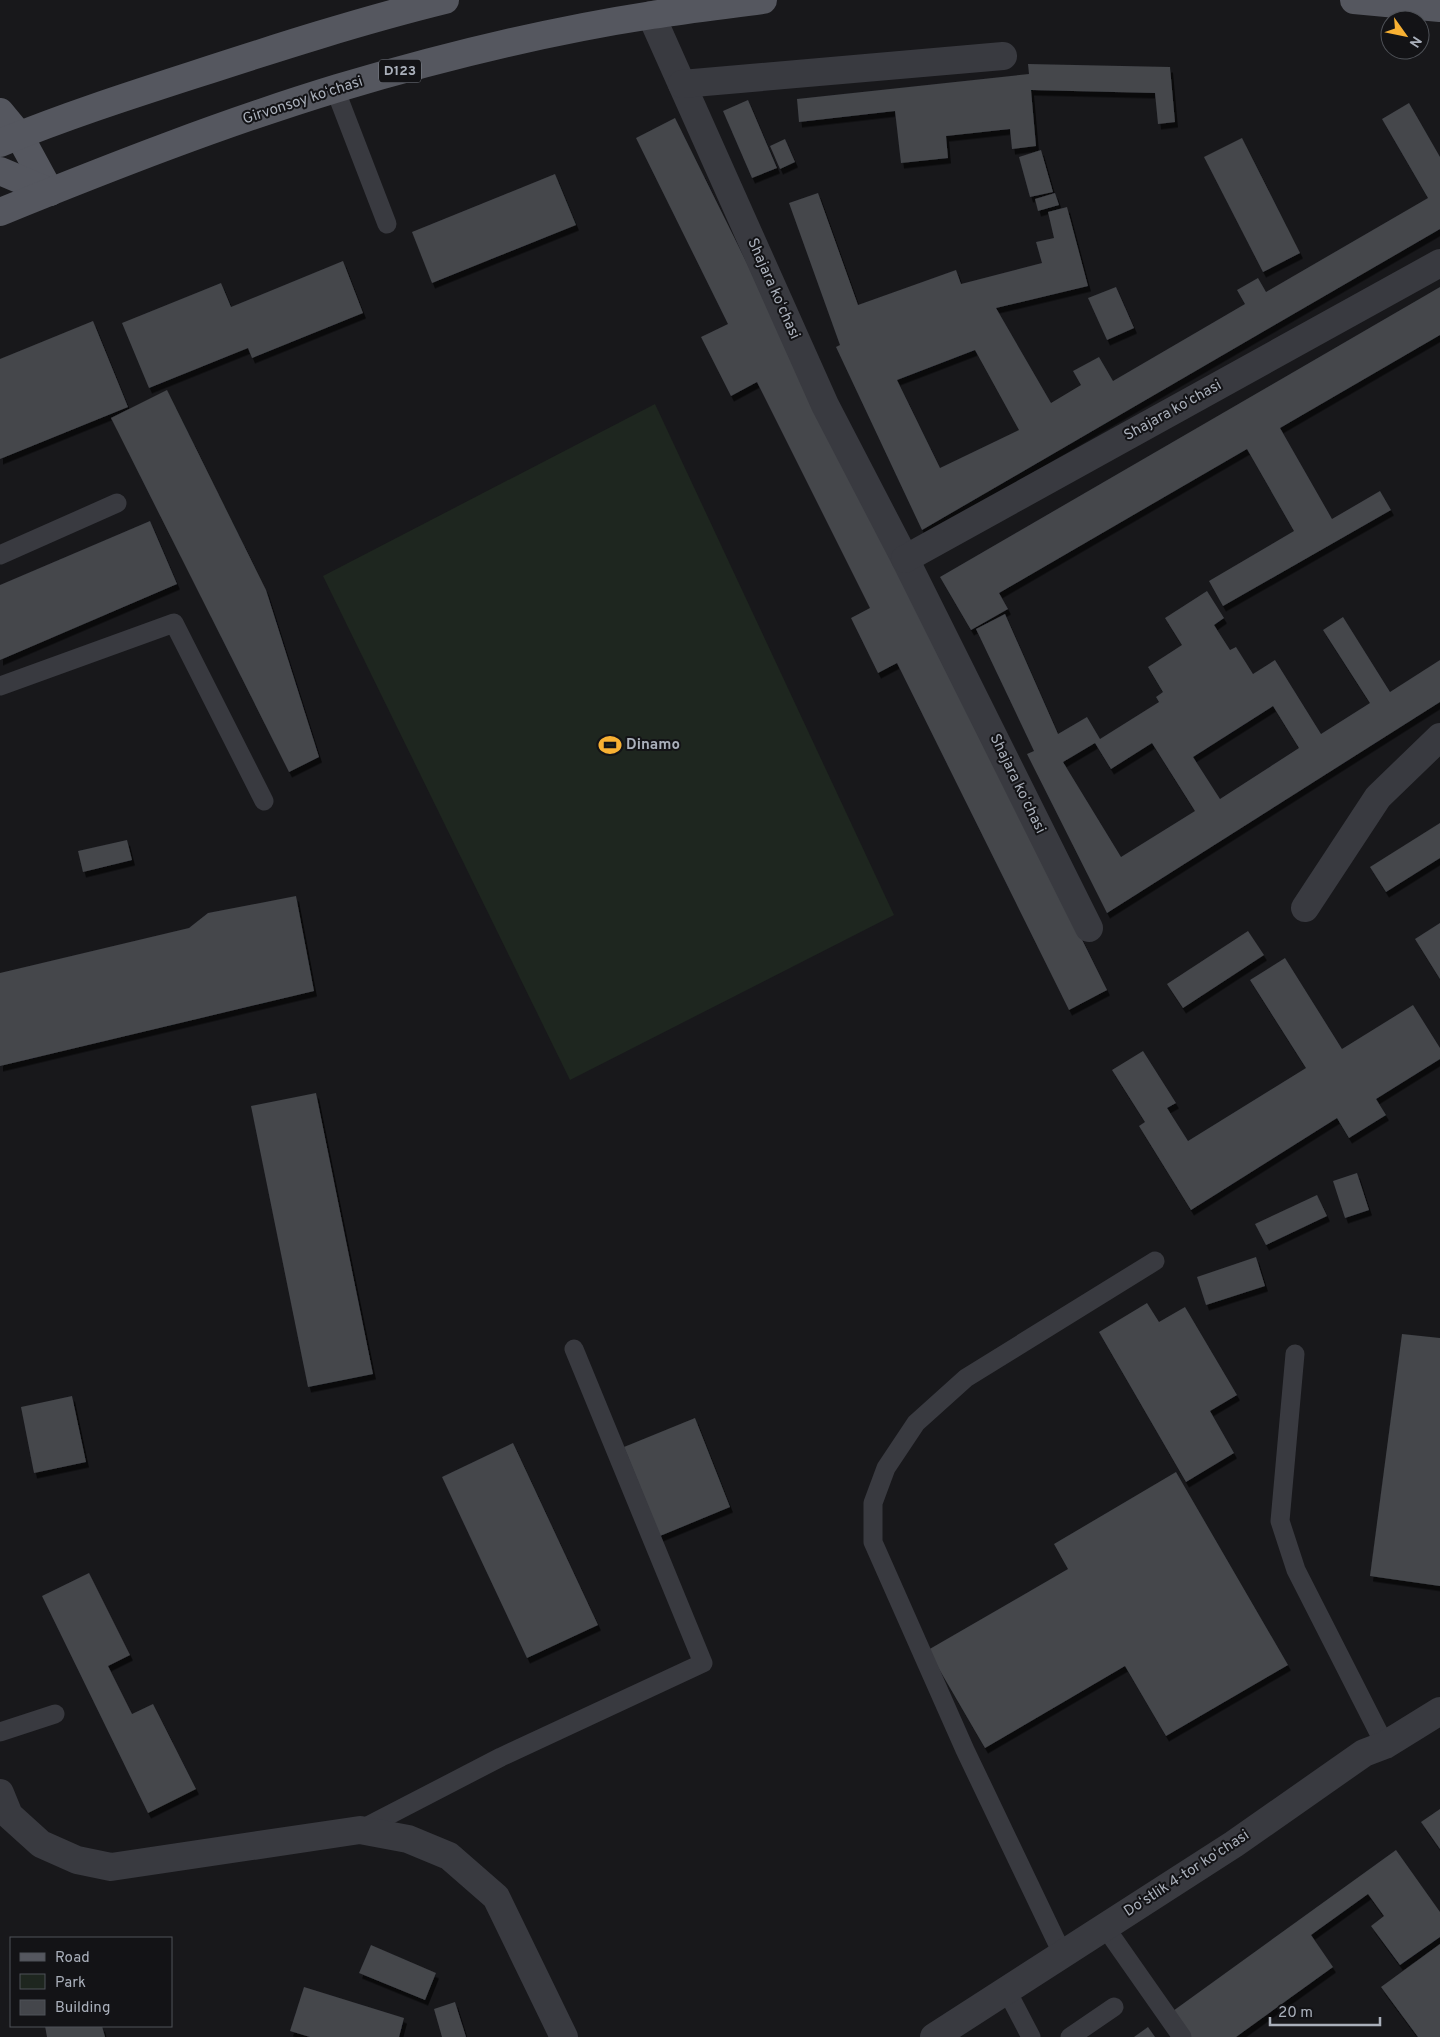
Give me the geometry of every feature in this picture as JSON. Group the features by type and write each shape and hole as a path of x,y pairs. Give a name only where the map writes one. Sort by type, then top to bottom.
{"main road":[{"path":"10,139 105,104 250,56 391,13 445,0"},
{"name":"Girvonsoy koʻchasi","path":"0,212 154,152 335,89 483,50 651,15 763,0"},
{"path":"1354,0 1440,8"},
{"path":"0,112 10,139 50,192"},
{"path":"0,171 50,192"}],"street":[{"name":"Shajara koʻchasi","path":"651,15 825,405 905,559 1089,928"},
{"path":"682,84 1003,56"},
{"name":"Shajara koʻchasi","path":"905,559 1440,263"},
{"path":"1305,908 1378,797 1440,737"},
{"name":"Doʻstlik 4-tor koʻchasi","path":"934,2037 1234,1844 1364,1753 1385,1744 1440,1711"},
{"path":"0,1793 9,1815 41,1844 76,1860 111,1867 360,1830 408,1839 450,1856 496,1897 564,2037"}],"lane":[{"path":"335,89 387,224"},
{"path":"0,555 117,503"},
{"path":"0,686 174,623 264,801"},
{"path":"1062,1953 966,1750 873,1542 873,1503 886,1468 916,1423 966,1378 1154,1262"},
{"path":"360,1830 501,1757 703,1663 574,1349"},
{"path":"1294,1354 1280,1521 1296,1570 1385,1744"},
{"path":"0,1732 55,1714"},
{"path":"1105,1927 1182,2037"},
{"path":"1006,1989 1031,2037"},
{"path":"1070,2037 1114,2007"}],"green space":[{"name":"Dinamo","path":"655,404 894,915 570,1080 323,576"}],"building":[{"path":"1028,64 1170,67 1175,122 1158,124 1155,93 1031,90 1036,146 1012,149 1010,129 946,136 948,158 901,163 895,111 799,122 797,99 1029,74"},
{"path":"748,100 777,168 752,178 723,111"},
{"path":"1409,103 1440,157 1440,229 922,530 836,347 840,345 789,203 818,193 858,305 956,270 961,284 1042,263 1036,242 1054,238 1048,212 1067,207 1088,286 996,308 1051,403 1081,385 1073,371 1099,357 1113,381 1245,304 1237,290 1258,278 1266,292 1428,198 1382,119","holes":["975,350 1019,430 940,468 897,380"]},
{"path":"675,118 1107,990 1069,1010 897,663 878,673 851,618 870,608 757,382 731,396 701,337 728,324 636,138"},
{"path":"1242,138 1300,253 1263,272 1204,157"},
{"path":"785,139 795,162 780,169 770,146"},
{"path":"1041,150 1053,192 1030,197 1019,157"},
{"path":"555,174 576,225 432,283 412,232"},
{"path":"1055,193 1059,205 1038,211 1035,199"},
{"path":"343,261 363,313 252,358 248,348 149,388 122,323 221,283 231,307"},
{"path":"1116,287 1134,328 1107,340 1088,298"},
{"path":"1440,287 1440,335 1280,428 1332,519 1380,491 1391,510 1223,606 1209,581 1294,531 1247,449 999,593 1008,609 971,630 940,577"},
{"path":"93,321 128,407 0,459 0,359"},
{"path":"167,390 266,590 319,757 289,772 111,418"},
{"path":"150,521 177,584 0,660 0,585"},
{"path":"1207,591 1224,618 1214,625 1230,650 1236,647 1253,674 1275,660 1321,734 1370,703 1323,630 1343,617 1390,692 1440,660 1440,702 1107,913 1027,754 1034,751 976,629 1005,614 1058,734 1087,717 1100,739 1159,702 1156,697 1163,692 1148,667 1182,645 1165,618","holes":["1273,706 1299,748 1220,799 1193,757","1095,743 1111,769 1152,743 1195,811 1121,857 1063,762"]},
{"path":"1440,823 1440,858 1386,892 1370,867"},
{"path":"127,840 132,860 83,872 78,851"},
{"path":"296,896 314,991 0,1066 0,973 189,928 208,913"},
{"path":"1440,923 1440,979 1415,939"},
{"path":"1248,931 1264,955 1183,1008 1167,984"},
{"path":"1285,958 1342,1049 1413,1005 1440,1048 1440,1059 1376,1099 1386,1115 1349,1138 1337,1118 1191,1210 1139,1126 1145,1122 1112,1070 1143,1051 1176,1103 1167,1108 1188,1141 1306,1068 1250,980"},
{"path":"316,1093 373,1374 308,1387 251,1106"},
{"path":"1357,1173 1369,1210 1345,1218 1333,1181"},
{"path":"1317,1195 1327,1216 1266,1245 1255,1224"},
{"path":"1256,1257 1265,1286 1206,1305 1197,1277"},
{"path":"1147,1303 1159,1322 1185,1307 1237,1395 1210,1411 1234,1453 1186,1482 1099,1332"},
{"path":"1402,1334 1440,1338 1440,1586 1370,1576"},
{"path":"72,1396 86,1462 34,1473 21,1407"},
{"path":"695,1418 730,1507 660,1536 624,1447"},
{"path":"513,1443 598,1625 527,1658 442,1477"},
{"path":"1176,1472 1288,1665 1166,1736 1125,1666 985,1748 928,1650 1068,1569 1054,1544"},
{"path":"89,1573 130,1655 108,1666 132,1714 153,1704 196,1789 148,1813 42,1596"},
{"path":"1440,1809 1440,1849 1421,1822"},
{"path":"1396,1850 1440,1912 1440,1937 1400,1965 1371,1926 1384,1916 1368,1894 1311,1935 1333,1967 1236,2037 1191,2037 1173,2011"},
{"path":"1440,1944 1440,2037 1418,2037 1381,1987"},
{"path":"371,1945 436,1973 425,2000 359,1973"},
{"path":"304,1987 404,2018 399,2037 310,2037 290,2031"},
{"path":"455,2002 466,2037 442,2037 434,2009"},
{"path":"45,2027 102,2027 105,2037 47,2037"},
{"path":"1148,2027 1155,2037 1134,2037"}],"place":[{"name":"Dinamo","path":"610,745"}]}
